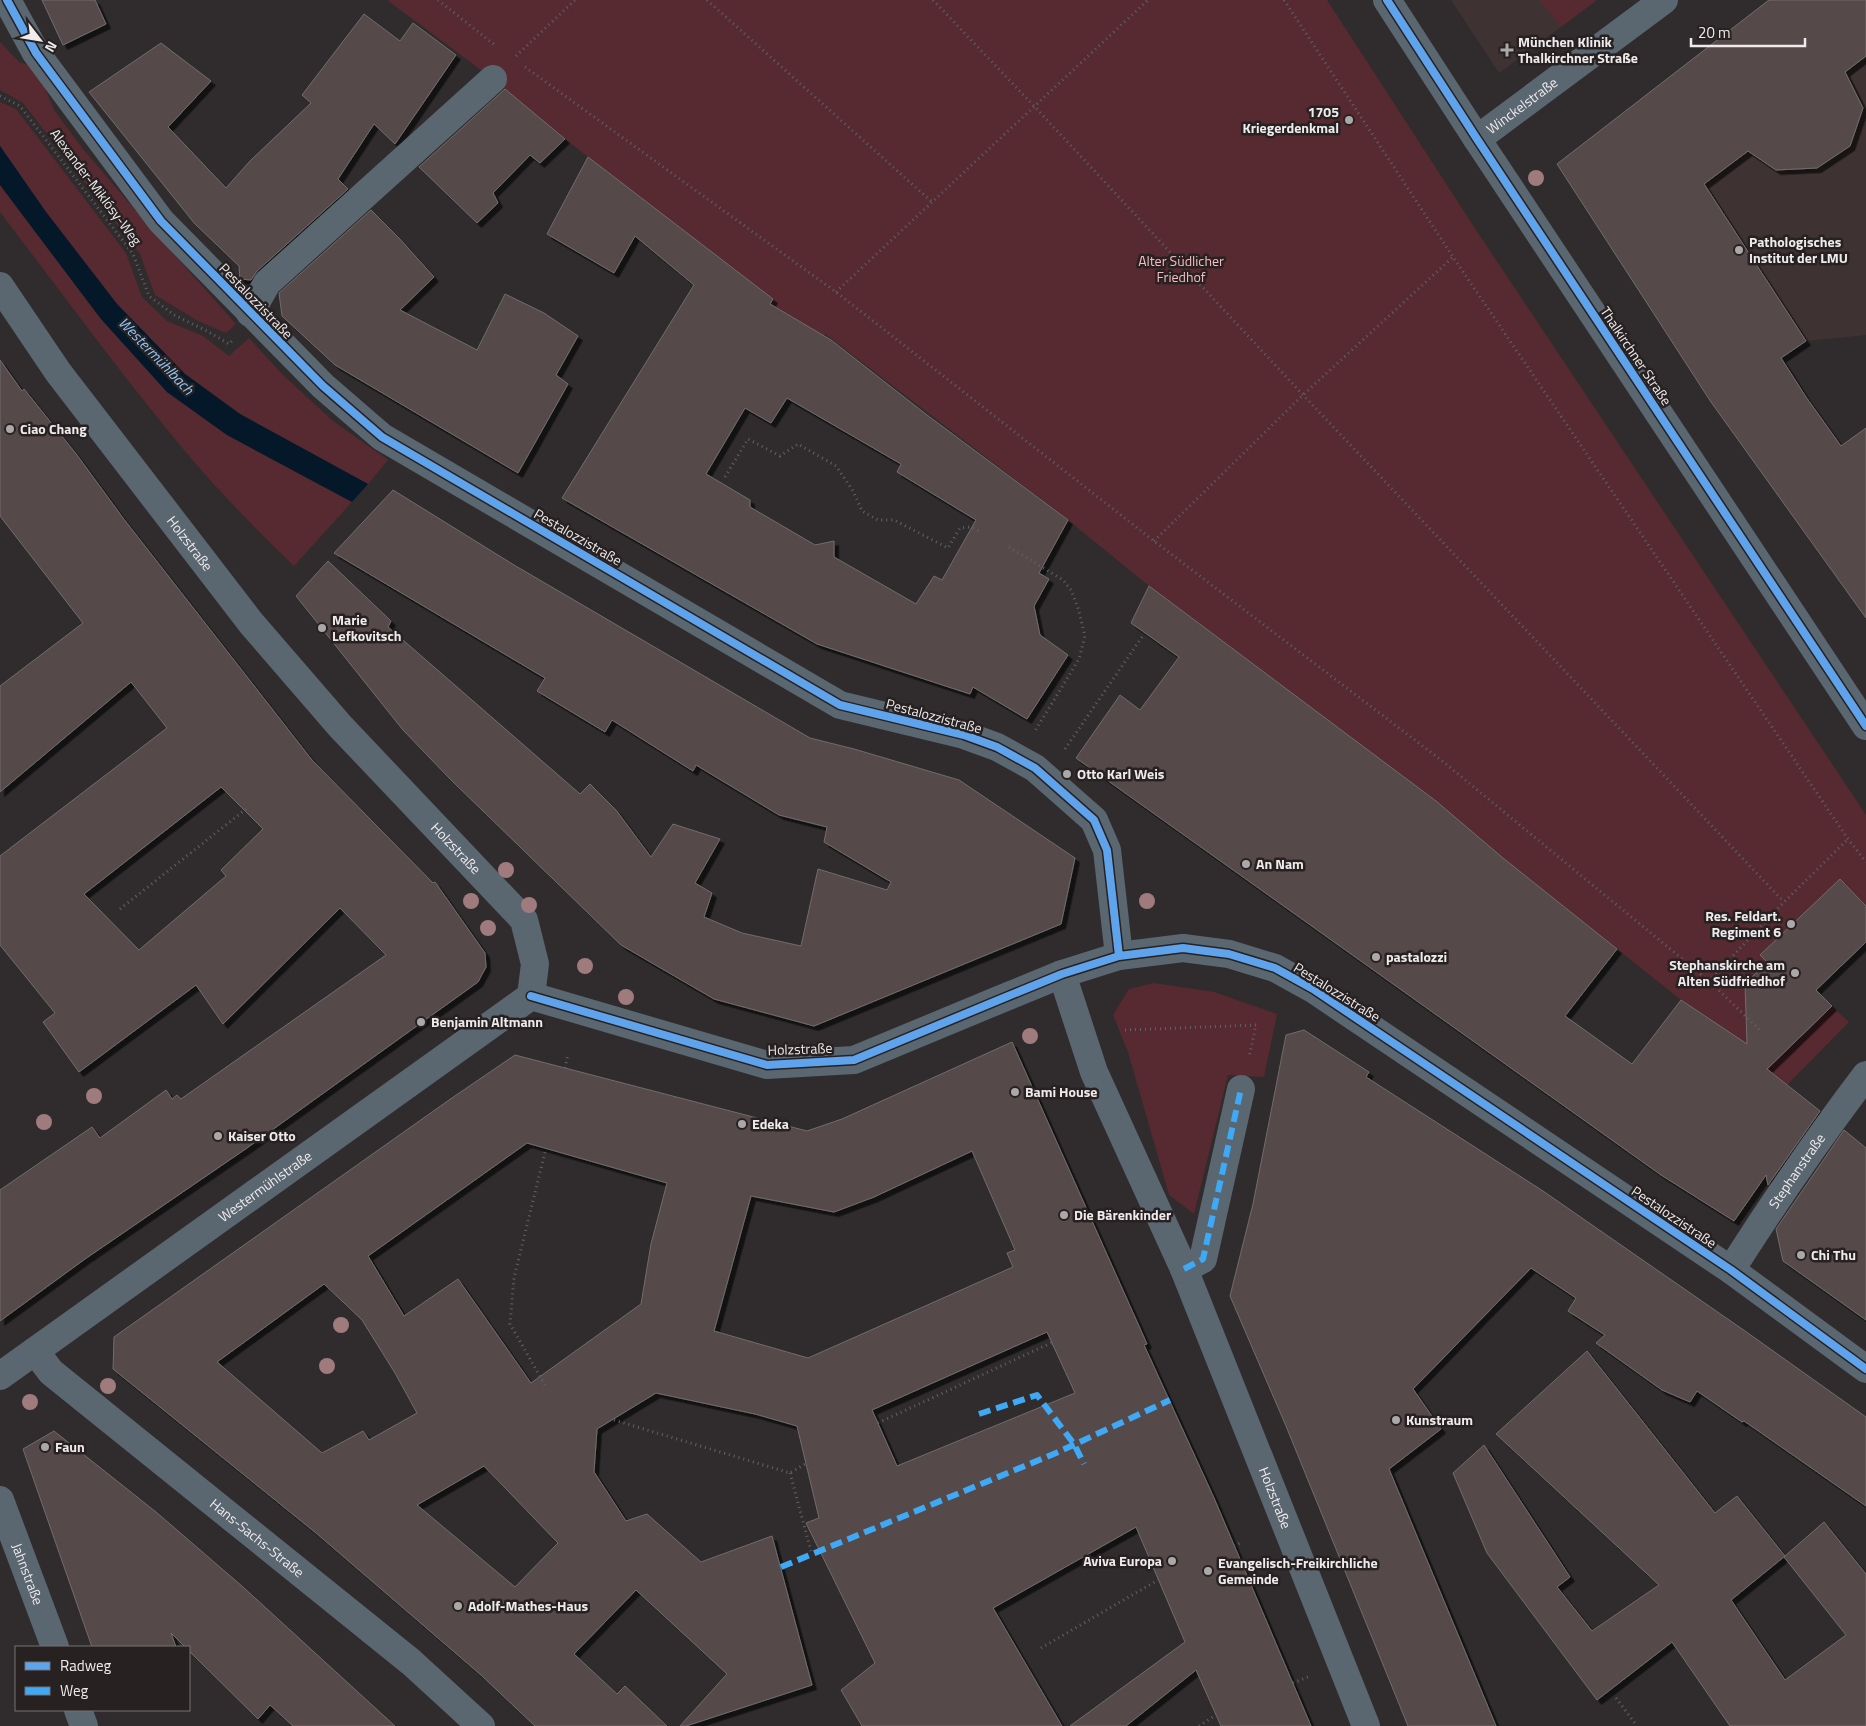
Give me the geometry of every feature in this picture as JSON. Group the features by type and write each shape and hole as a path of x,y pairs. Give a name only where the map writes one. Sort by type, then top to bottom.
{"street":[{"name":"Pestalozzistraße","path":"7,0 36,53 161,221 323,386 382,436 840,705 964,735 997,747 1046,776 1094,820 1107,850 1119,956 1183,948 1229,954 1275,968 1313,989 1731,1270 1866,1368"},
{"name":"Thalkirchner Straße","path":"1387,0 1866,726"},
{"name":"Winckelstraße","path":"1477,139 1664,0"},
{"path":"250,313 267,283 493,79"},
{"name":"Holzstraße","path":"0,286 58,372 251,623 340,726 524,920 535,964 531,996 767,1065 854,1060 1062,974 1094,1072 1184,1269 1366,1726"},
{"path":"1062,974 1119,956"},
{"name":"Westermühlstraße","path":"0,1376 531,996"},
{"name":"Stephanstraße","path":"1731,1270 1832,1121 1866,1075"},
{"path":"1184,1269 1203,1259 1241,1089"},
{"name":"Hans-Sachs-Straße","path":"35,1351 51,1372 411,1662 481,1726"},
{"name":"Jahnstraße","path":"0,1500 55,1646"},
{"path":"78,1711 84,1726"}],"path":[{"path":"438,0 513,59 836,292 1154,541 1441,760 1709,981 1762,1032"},
{"path":"493,79 575,0"},
{"path":"707,0 932,202"},
{"path":"933,0 1303,395 1784,902"},
{"path":"836,292 1148,0"},
{"path":"1284,0 1453,257 1848,839 1866,862"},
{"path":"1154,541 1303,395 1453,257"},
{"path":"726,477 748,439 780,456 798,444 836,466 853,492 862,511 878,520 894,520 948,548 960,528 971,527 979,531"},
{"path":"1009,547 1063,580 1071,590 1085,636 1079,660 1018,759"},
{"path":"1046,776 1142,637"},
{"path":"120,909 246,809"},
{"path":"1709,981 1784,902 1848,839"},
{"path":"1125,1030 1256,1025"},
{"path":"565,1068 568,1054"},
{"path":"545,1385 510,1324 514,1278 546,1148"},
{"path":"878,1423 1052,1342"},
{"path":"614,1420 790,1473 805,1464"},
{"path":"790,1473 812,1555"},
{"path":"1234,1546 1242,1542"},
{"path":"1041,1648 1158,1580"},
{"path":"1616,1698 1637,1726"},
{"path":"1199,1726 1216,1715"}],"shaded area":[{"name":"München Klinik Thalkirchner Straße","path":"1451,0 1597,0 1499,73"},
{"name":"Pathologisches Institut der LMU","path":"1768,0 1866,0 1866,335 1806,341 1711,402 1557,164"}],"green space":[{"name":"Alter Südlicher Friedhof","path":"387,0 1327,0 1478,233 1866,815 1866,906 1840,879 1760,955 1767,962 1745,984 1746,1007 1789,1047 1832,1006 1849,1022 1787,1085 1706,1016 1681,1000 1503,858 1436,801 1149,586 1068,520 825,334 815,351 788,333 796,319 770,304 772,299 574,146 493,79"},
{"path":"1539,0 1597,0 1561,27"},
{"path":"0,42 19,62 37,68 54,110 83,149 236,324 226,333 198,321 155,295 140,254 23,103 0,90"},
{"path":"0,102 16,109 126,253 142,297 167,321 203,336 229,356 249,338 283,375 333,421 388,460 368,484 240,414 185,374 117,304 46,212 0,146"},
{"path":"0,185 101,319 167,392 227,435 352,502 294,566 238,510 197,465 114,362 0,212"},
{"path":"1154,983 1214,992 1277,1014 1264,1077 1228,1075 1194,1214 1169,1195 1128,1052 1113,1015 1129,989"}],"water":[{"name":"Westermühlbach","path":"0,146 46,212 117,304 185,374 240,414 368,484 352,502 227,435 167,392 101,319 0,185"}],"building":[{"path":"42,0 95,0 106,24 63,45"},
{"name":"Pathologisches Institut der LMU","path":"1769,0 1866,0 1866,56 1845,72 1863,108 1850,146 1817,168 1776,170 1748,151 1704,184 1806,341 1781,358 1806,397 1841,446 1866,428 1866,618 1711,402 1557,164"},
{"path":"364,14 400,41 413,23 456,55 395,144 374,124 338,179 348,189 257,271 251,280 240,279 239,266 195,224 89,92 161,43 211,81 168,127 226,188 250,161 311,103 302,95"},
{"path":"505,89 565,139 540,163 530,155 493,193 498,203 477,223 419,167"},
{"path":"588,157 773,299 770,304 831,340 927,415 1068,520 1039,573 1049,579 1034,606 1040,635 1068,655 1027,719 973,687 970,694 817,644 562,498 694,285 635,236 614,273 547,234","holes":["787,398 901,464 897,472 976,520 942,580 934,576 916,604 834,557 834,541 815,545 750,507 750,500 706,474 745,408 771,423"]},
{"path":"371,210 434,277 400,310 477,350 505,294 544,313 578,336 556,375 568,384 518,473 335,365 282,316 279,293"},
{"path":"0,360 22,391 24,389 77,455 123,518 312,760 433,883 435,882 485,953 486,967 478,982 247,1148 85,1259 0,1321 0,1190 92,1127 100,1138 166,1090 172,1099 177,1095 181,1099 386,955 340,908 223,1024 196,985 79,1072 43,1022 55,1013 0,945 0,856 167,728 131,682 0,792 0,686 83,623 0,516","holes":["221,787 263,829 221,870 226,876 139,950 84,894"]},
{"path":"393,490 514,565 810,738 959,780 1075,858 1061,924 814,1026 714,999 621,945 451,780 403,730 296,596 328,561 391,621 388,627 580,794 590,784 616,810 651,857 673,824 720,839 695,883 712,893 704,917 742,933 801,946 818,869 887,890 891,882 824,842 827,827 779,815 696,765 693,771 612,720 605,732 537,691 545,678 334,553"},
{"path":"1149,586 1436,801 1503,858 1617,949 1565,1016 1632,1064 1681,1000 1747,1044 1745,984 1767,962 1760,955 1840,879 1866,906 1866,942 1816,990 1832,1006 1767,1069 1820,1111 1768,1185 1766,1175 1734,1221 1661,1175 1076,758 1120,695 1140,710 1179,657 1131,623"},
{"path":"1304,1030 1369,1072 1366,1077 1543,1191 1866,1417 1866,1506 1744,1421 1742,1422 1697,1391 1690,1402 1662,1390 1596,1343 1605,1335 1568,1311 1576,1298 1531,1268 1413,1389 1441,1429 1389,1469 1496,1726 1408,1726 1286,1426 1230,1296 1253,1204 1286,1035"},
{"path":"1012,1042 1147,1344 1144,1345 1214,1498 1311,1726 1221,1726 1196,1670 1126,1726 1070,1726 1185,1642 1136,1527 993,1608 1062,1726 862,1726 841,1690 875,1663 806,1523 819,1518 797,1426 755,1414 656,1393 597,1429 594,1472 626,1521 647,1514 701,1562 772,1536 812,1685 686,1726 680,1726 727,1674 636,1590 574,1654 617,1694 625,1686 667,1726 535,1726 481,1675 316,1533 113,1369 114,1337 515,1055 807,1131 842,1119","holes":["527,1143 667,1183 651,1244 641,1304 531,1383 458,1279 404,1316 368,1256","972,1151 1015,1250 1007,1253 1013,1267 808,1358 714,1331 751,1196 834,1212 874,1197","324,1284 362,1320 417,1413 369,1440 363,1431 322,1453 217,1362","1047,1332 1075,1393 897,1466 872,1410","484,1466 558,1543 515,1587 417,1505"]},
{"path":"1844,1130 1866,1148 1866,1320 1783,1261 1776,1229"},
{"path":"1587,1351 1715,1513 1737,1496 1785,1556 1824,1522 1866,1574 1866,1726 1730,1726 1672,1642 1597,1700 1487,1553 1453,1473 1484,1445 1570,1577 1557,1587 1592,1631 1659,1585 1496,1434","holes":["1784,1557 1846,1635 1785,1680 1731,1600"]},
{"path":"54,1431 156,1512 243,1587 395,1726 293,1726 270,1705 258,1719 190,1652 190,1646 184,1646 171,1633 176,1646 92,1646 23,1449"}],"marked path":[{"path":"1184,1269 1203,1259 1241,1089"},
{"path":"979,1414 1037,1395 1074,1444 1084,1464"},
{"path":"781,1567 1056,1453 1170,1400"}],"cycle path":[{"path":"7,0 36,53 161,221 323,386 382,437 840,705 964,735 997,747 1035,768 1094,820 1107,850 1119,956"},
{"path":"1387,0 1866,726"},
{"path":"531,996 767,1065 854,1060 1062,974 1119,956 1183,948 1229,954 1275,968 1313,989 1731,1270 1866,1369"}],"place":[{"name":"München Klinik Thalkirchner Straße","path":"1507,50"},
{"name":"1705 Kriegerdenkmal","path":"1349,120"},
{"name":"Pathologisches Institut der LMU","path":"1739,250"},
{"name":"Ciao Chang","path":"10,429"},
{"name":"Marie Lefkovitsch","path":"322,628"},
{"name":"Otto Karl Weis","path":"1067,774"},
{"name":"An Nam","path":"1246,864"},
{"name":"Res. Feldart. Regiment 6","path":"1791,924"},
{"name":"pastalozzi","path":"1376,957"},
{"name":"Stephanskirche am Alten Südfriedhof","path":"1795,973"},
{"name":"Benjamin Altmann","path":"421,1022"},
{"name":"Bami House","path":"1015,1092"},
{"name":"Edeka","path":"742,1124"},
{"name":"Kaiser Otto","path":"218,1136"},
{"name":"Die Bärenkinder","path":"1064,1215"},
{"name":"Chi Thu","path":"1801,1255"},
{"name":"Kunstraum","path":"1396,1420"},
{"name":"Faun","path":"45,1447"},
{"name":"Aviva Europa","path":"1172,1561"},
{"name":"Evangelisch-Freikirchliche Gemeinde","path":"1208,1571"},
{"name":"Adolf-Mathes-Haus","path":"458,1606"}]}
